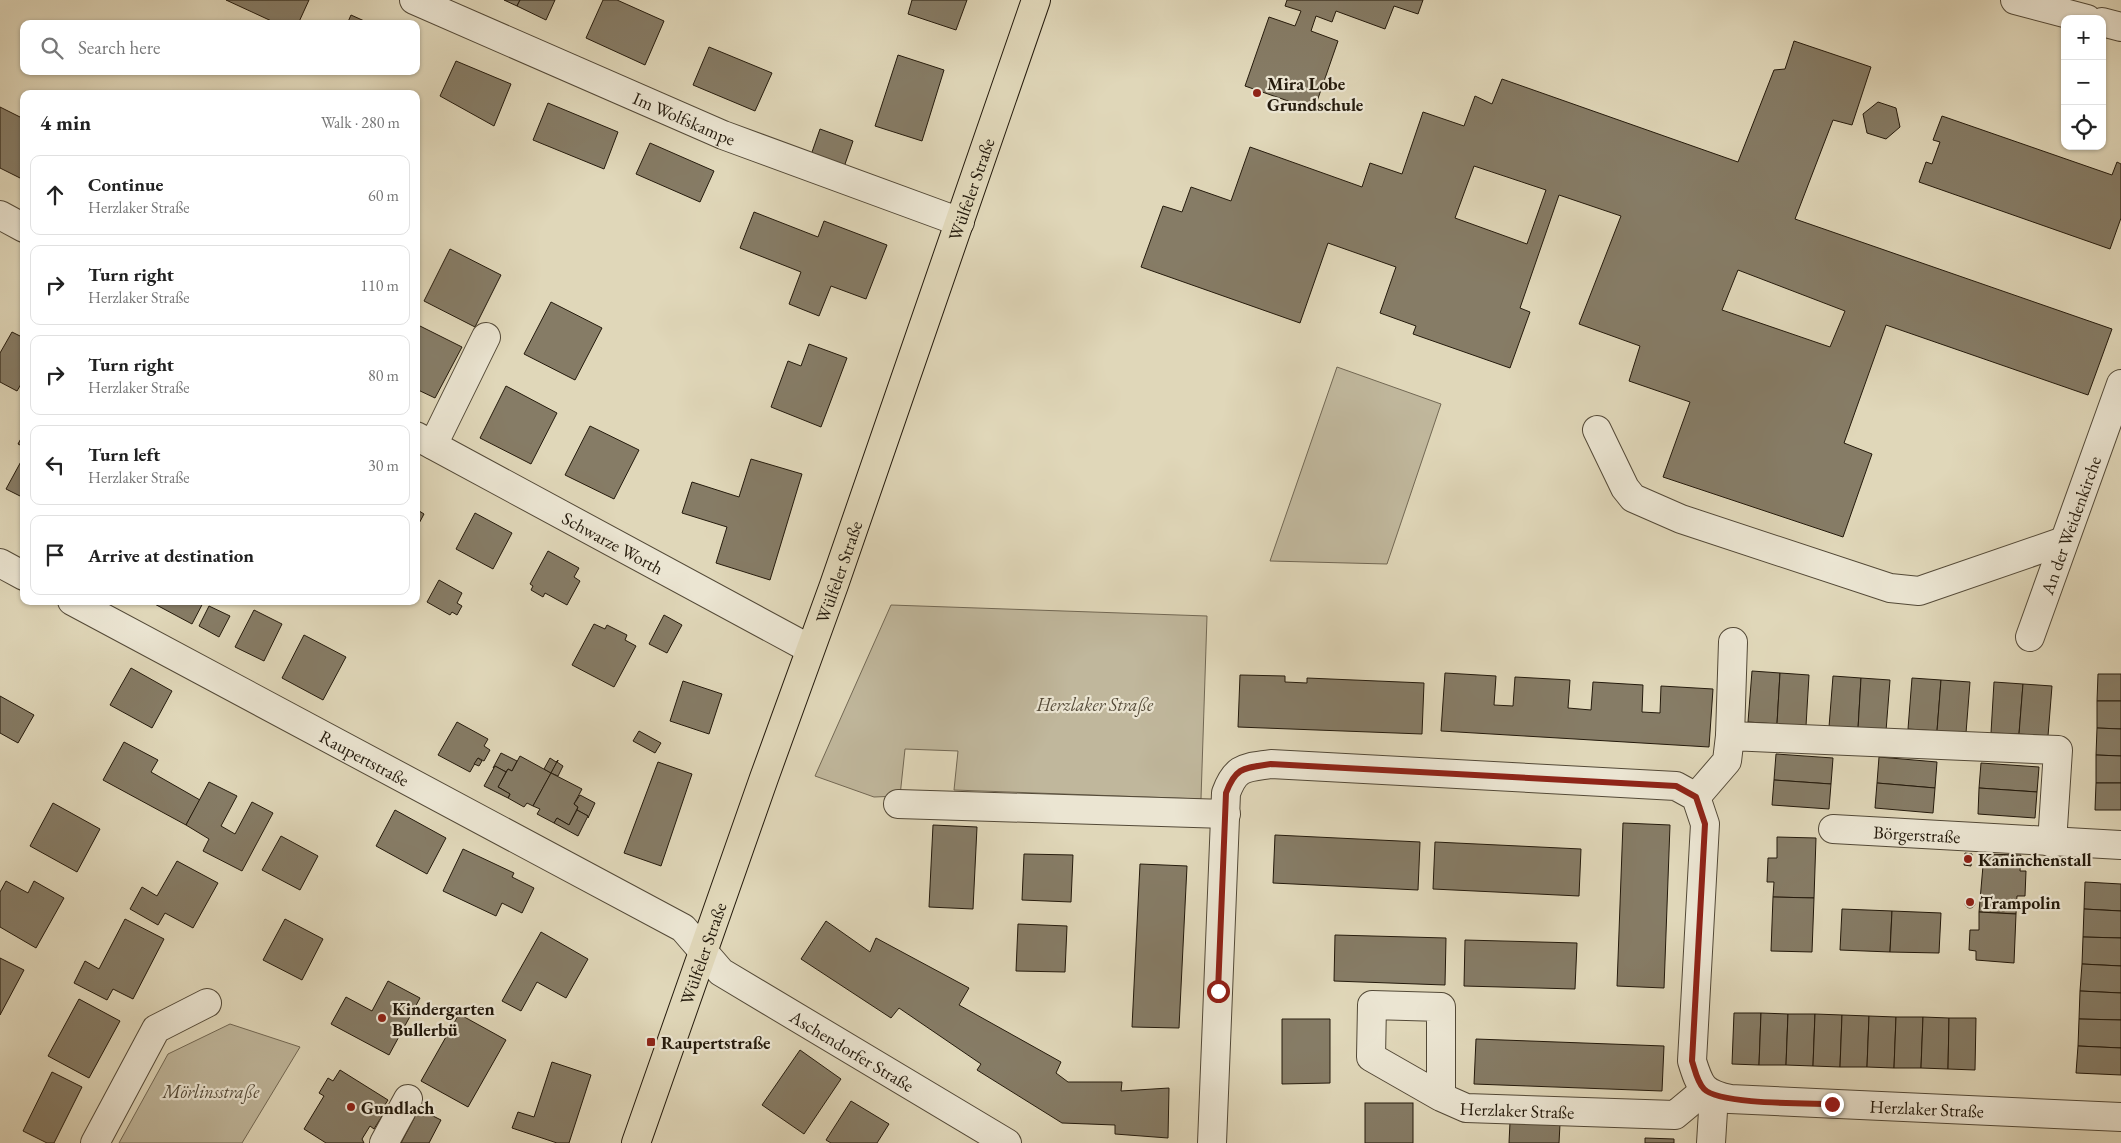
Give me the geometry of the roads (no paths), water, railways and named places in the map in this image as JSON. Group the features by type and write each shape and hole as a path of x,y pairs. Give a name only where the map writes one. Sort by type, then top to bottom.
{"main road":[{"name":"Wülfeler Straße","path":"636,1143 960,222 1036,0"}],"street":[{"name":"Im Wolfskampe","path":"414,0 722,135 960,222"},
{"path":"2014,0 2072,15"},
{"path":"2106,23 2121,27"},
{"path":"0,215 20,226"},
{"path":"424,440 486,337"},
{"name":"An der Weidenkirche","path":"2030,637 2121,384"},
{"path":"1598,430 1625,488 1633,498 1681,519 1890,588 1919,591 2064,542"},
{"name":"Schwarze Worth","path":"424,440 810,649"},
{"path":"0,563 20,574"},
{"name":"Raupertstraße","path":"79,605 683,928 704,951"},
{"path":"1696,797 1727,761 1730,736 1733,642"},
{"path":"1730,736 2058,750 2052,843"},
{"path":"1212,1143 1226,793 1232,777 1246,768 1271,764 1676,786 1696,797 1705,824 1692,1061 1698,1080 1709,1093 1711,1143"},
{"path":"898,804 1226,814"},
{"name":"Börgerstraße","path":"1833,829 2052,843 2121,845"},
{"name":"Aschendorfer Straße","path":"704,951 721,972 1007,1143"},
{"path":"95,1143 156,1029 207,1003"},
{"name":"Herzlaker Straße","path":"1441,1097 1466,1108 1675,1115 1709,1093 1730,1100 2121,1117"},
{"path":"384,1143 408,1099"}],"place":[{"name":"Mira Lobe Grundschule","path":"1257,93"},
{"name":"Kaninchenstall","path":"1968,859"},
{"name":"Trampolin","path":"1970,902"},
{"name":"Kindergarten Bullerbü","path":"382,1018"},
{"name":"Raupertstraße","path":"651,1042"},
{"name":"Gundlach","path":"351,1107"}],"park label":[{"name":"Mörlinsstraße","path":"211,1091"}]}
